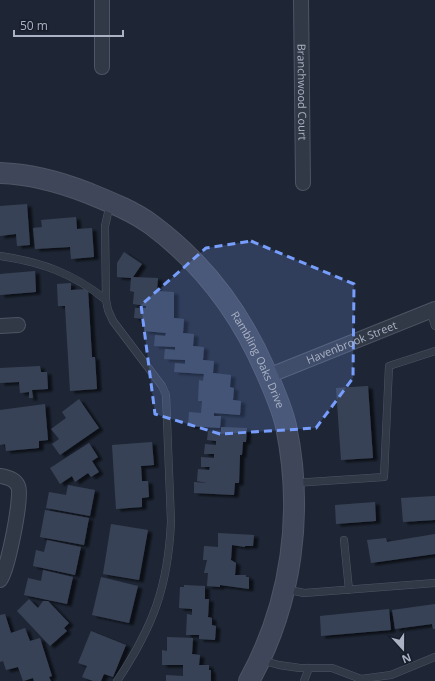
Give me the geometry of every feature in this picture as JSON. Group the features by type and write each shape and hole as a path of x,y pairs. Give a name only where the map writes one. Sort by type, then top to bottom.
{"street":[{"path":"102,0 102,67"},
{"name":"Branchwood Court","path":"301,0 303,183"},
{"name":"Rambling Oaks Drive","path":"0,173 48,180 110,202 151,225 196,264 216,286 244,328 268,376 285,425 293,483 294,523 285,589 276,624 261,660 249,681"},
{"name":"Havenbrook Street","path":"268,376 433,310"},
{"path":"0,326 18,325"},
{"path":"0,476 14,480 18,485 20,492 18,511 6,569 0,580"}],"lane":[{"path":"110,202 105,226 106,300 113,321 162,386 166,395 168,404 170,522 166,571 161,595 154,616 136,651 117,681"},
{"path":"0,256 31,261 68,275 92,289 106,300"},
{"path":"433,310 435,326"},
{"path":"293,483 384,478 389,366 435,351"},
{"path":"344,540 349,590"},
{"path":"285,589 304,593 435,582"},
{"path":"261,660 279,665 309,668 332,668 361,679 391,676 435,657"},
{"path":"304,681 309,668"}],"highlighted area":[{"path":"251,241 354,284 353,378 316,428 220,434 155,414 141,305 206,248"}],"building":[{"path":"27,204 30,245 17,246 16,234 0,236 0,206"},
{"path":"76,217 77,229 92,228 94,257 71,259 70,247 35,249 33,228 42,227 41,220"},
{"path":"124,252 142,264 133,277 158,278 157,291 174,292 174,318 184,319 183,333 194,334 193,346 204,347 203,360 214,361 213,373 231,375 230,387 234,388 233,400 241,401 240,415 214,413 214,416 221,416 220,428 188,426 189,412 201,413 202,401 198,401 199,380 203,381 204,374 174,372 175,363 185,364 185,360 164,359 165,349 175,350 175,347 154,346 155,335 165,336 166,333 144,331 145,319 134,318 135,308 146,308 146,306 133,304 134,292 130,291 131,278 117,277 117,263"},
{"path":"35,271 36,292 0,295 0,274"},
{"path":"71,283 71,290 88,289 92,357 95,357 97,389 70,391 65,306 58,306 57,284"},
{"path":"40,366 41,372 47,372 48,389 32,390 33,398 29,398 29,392 20,393 19,382 0,383 0,368"},
{"path":"368,386 373,458 341,460 336,388"},
{"path":"79,399 99,428 60,455 52,444 59,439 51,429 66,418 62,412"},
{"path":"45,404 48,440 39,441 39,448 6,451 5,444 0,445 0,410"},
{"path":"221,427 247,428 246,442 243,442 242,455 240,455 239,483 235,483 234,495 194,493 194,482 207,483 197,481 198,469 209,470 210,467 201,467 201,457 214,458 214,454 204,454 205,444 216,445 216,441 207,440 208,431 221,432"},
{"path":"152,442 154,465 141,466 142,481 148,481 149,497 142,498 142,507 116,509 112,445"},
{"path":"89,443 98,457 92,461 99,472 91,477 88,473 75,482 72,476 60,484 50,468"},
{"path":"68,485 95,490 90,516 46,508 49,492 66,495"},
{"path":"435,496 435,520 403,522 401,498"},
{"path":"375,502 376,521 336,524 335,505"},
{"path":"45,510 89,518 84,545 40,537"},
{"path":"111,524 148,530 139,580 103,574"},
{"path":"218,533 254,535 253,546 245,547 232,545 231,560 236,563 235,575 246,575 246,577 249,577 249,589 220,585 220,587 207,586 208,573 204,573 207,560 203,560 204,546 218,547"},
{"path":"435,534 435,554 371,563 367,540 386,538 387,542"},
{"path":"47,540 81,547 75,575 33,566 36,550 44,552"},
{"path":"43,570 73,577 67,604 24,595 28,578 41,581"},
{"path":"101,577 138,586 129,623 92,615"},
{"path":"184,585 205,586 205,599 209,599 208,617 212,618 212,625 216,626 215,640 199,639 199,635 186,635 187,614 192,615 192,609 179,608 180,587 184,587"},
{"path":"29,599 38,608 43,601 48,601 69,623 64,628 67,631 50,646 17,611"},
{"path":"435,604 435,629 433,629 432,624 395,629 392,610"},
{"path":"389,609 391,630 321,636 320,616"},
{"path":"5,614 11,633 25,628 30,641 40,638 52,676 49,677 51,681 34,681 33,678 23,681 18,667 6,670 3,661 0,662 0,615"},
{"path":"91,631 126,645 113,677 104,674 101,681 93,681 82,677 87,666 78,663"},
{"path":"167,637 193,638 192,654 200,655 199,665 209,665 209,670 211,670 211,681 166,681 166,675 183,676 183,665 162,665 162,650 167,651"}]}
